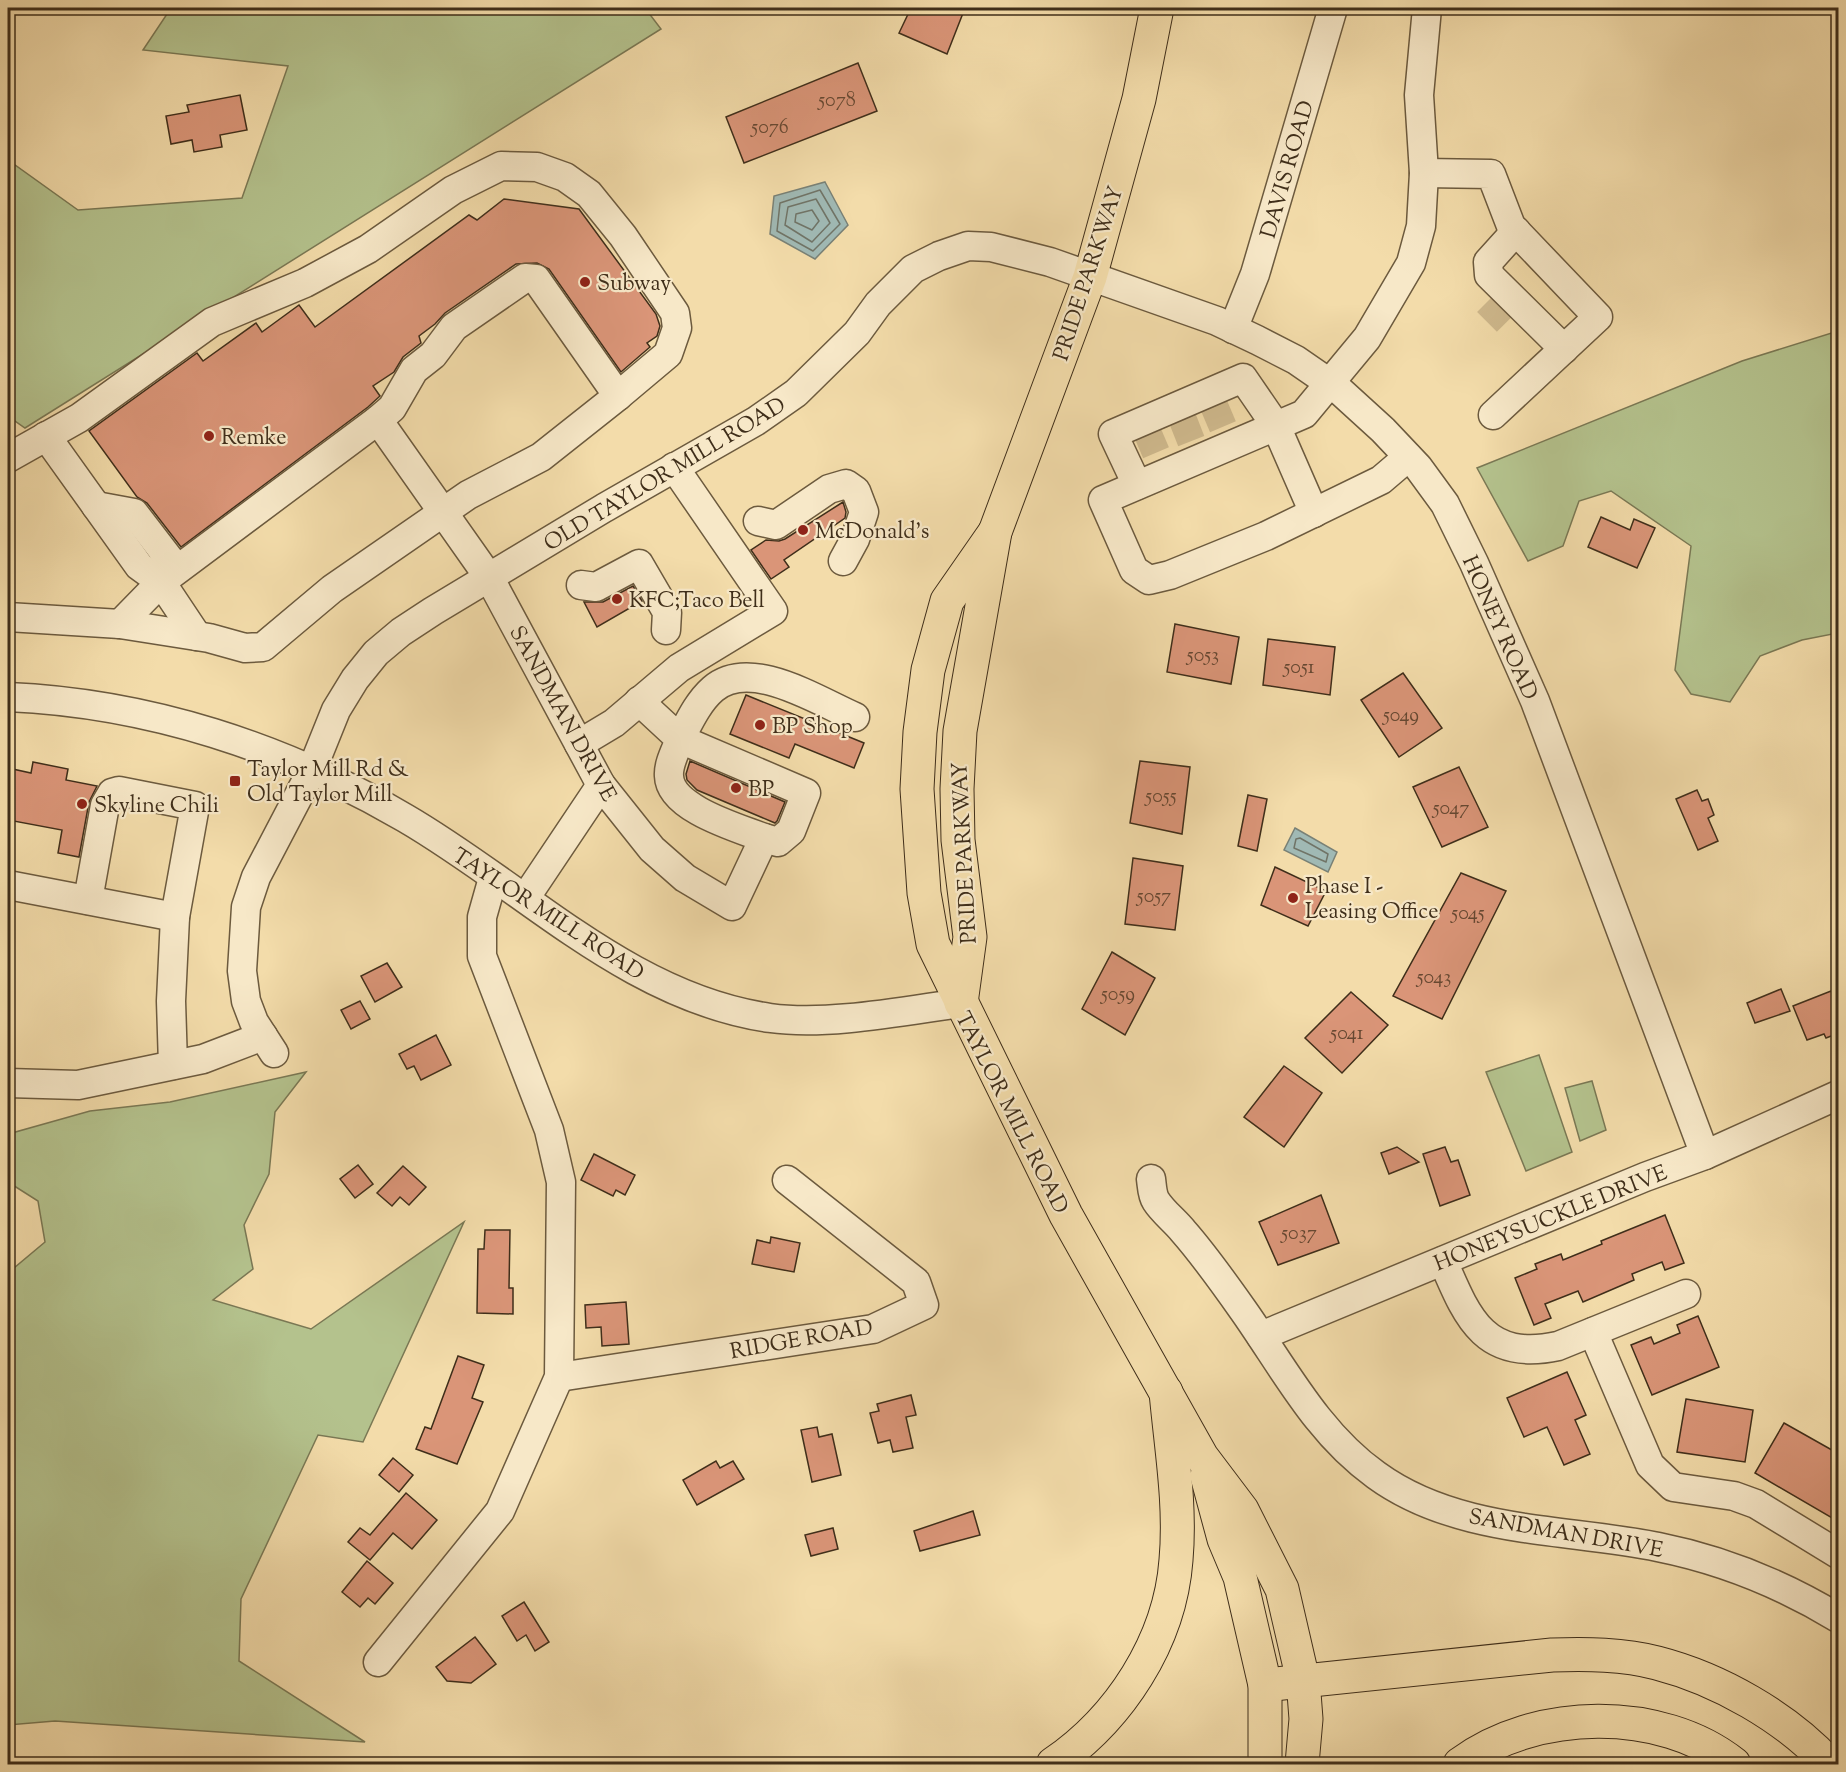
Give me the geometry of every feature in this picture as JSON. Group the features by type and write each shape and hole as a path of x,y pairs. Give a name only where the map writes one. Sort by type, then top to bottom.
{"main road":[{"name":"PRIDE PARKWAY","path":"961,1003 970,937 958,840 957,789 960,731 996,532 1090,277 1139,99 1157,8"},
{"name":"TAYLOR MILL ROAD","path":"961,1003 1066,1215 1202,1457 1242,1510 1282,1589 1303,1680 1306,1719 1302,1764"},
{"path":"1053,1764 1076,1748 1123,1697 1142,1670 1168,1602 1176,1563 1177,1530 1166,1392"},
{"name":"TAYLOR MILL ROAD","path":"1202,1457 1224,1539 1240,1578 1265,1685 1265,1764"},
{"path":"1265,1685 1552,1654 1624,1657 1657,1663 1723,1688 1763,1711 1829,1764"},
{"path":"1460,1764 1509,1738 1568,1724 1610,1719 1686,1736 1718,1752 1734,1764"}],"street":[{"name":"DAVIS ROAD","path":"1233,329 1255,274 1333,8"},
{"path":"1408,457 1381,480 1314,513 1170,575 1149,580 1134,570 1103,500 1137,485 1163,468 1196,453 1304,414 1367,338 1411,262 1421,225 1424,173 1419,95 1427,8"},
{"path":"8,458 79,418 212,322 305,284 368,249 453,190 501,166 537,167 565,177 589,194 623,236 669,302 677,327 671,349 618,396 541,457 444,510 332,589 264,647 245,648 197,636 120,624 8,617"},
{"path":"1424,173 1491,174 1511,226 1598,317 1493,415"},
{"path":"1516,231 1488,262 1488,289 1541,328 1564,349"},
{"name":"OLD TAYLOR MILL ROAD","path":"173,1065 269,1044 246,1000 242,971 246,907 256,877 311,772 336,710 355,679 376,653 401,632 433,611 674,467 756,421 796,393 857,333 895,286 913,269 939,256 968,246 991,247 1017,252 1090,277"},
{"name":"HONEY ROAD","path":"1090,277 1233,329 1296,360 1330,384 1383,430 1408,457 1445,504 1474,563 1535,701 1706,1155"},
{"path":"120,624 169,576 378,420 392,408 414,369 434,355 454,327 525,278 536,279 618,396"},
{"path":"1508,323 1541,328"},
{"path":"1137,485 1113,434 1179,411 1243,378 1276,426 1314,513"},
{"name":"SANDMAN DRIVE","path":"378,420 444,510 490,579 601,785 652,849 685,878 732,906 764,838"},
{"path":"46,436 138,566 169,576 197,636"},
{"path":"579,744 614,723 678,668 773,611 674,467"},
{"path":"758,521 777,525 830,489 846,484 856,491 864,505 864,512 855,540 843,561"},
{"path":"581,585 596,586 639,564 667,612 666,630"},
{"path":"639,701 680,739 806,793 791,831 778,842 699,812 672,788 669,776 680,739 695,710 712,690 727,680 742,676 763,677 855,717"},
{"name":"TAYLOR MILL ROAD","path":"8,696 93,704 235,739 281,756 406,818 493,878 526,897 616,962 665,986 712,1004 771,1018 823,1018 892,1013 961,1003"},
{"path":"526,897 601,785"},
{"path":"8,1083 78,1084 173,1065 171,1001 175,917 195,806 119,791 112,793 105,805 87,900"},
{"path":"378,1662 500,1510 559,1377 561,1182 549,1130 482,956 482,917 493,878"},
{"path":"8,885 175,917"},
{"name":"HONEYSUCKLE DRIVE","path":"1261,1336 1706,1155 1839,1095"},
{"name":"SANDMAN DRIVE","path":"1151,1179 1154,1199 1208,1262 1261,1336 1300,1396 1331,1434 1377,1476 1442,1508 1499,1524 1657,1547 1710,1559 1770,1582 1839,1618"},
{"name":"RIDGE ROAD","path":"559,1377 873,1329 924,1305 916,1282 787,1180"},
{"path":"1443,1261 1465,1311 1474,1325 1489,1337 1522,1350 1557,1346 1686,1294"},
{"path":"1593,1332 1650,1465 1663,1479 1673,1487 1734,1496 1756,1504 1839,1554"}],"green space":[{"path":"171,8 645,8 661,29 25,428 8,416 8,160 78,210 242,198 288,66 143,50"},
{"path":"1838,331 1838,633 1802,640 1760,656 1730,702 1691,694 1675,670 1691,546 1611,491 1579,501 1563,546 1528,561 1477,468 1742,361"},
{"path":"1539,1055 1572,1152 1526,1171 1486,1072"},
{"path":"306,1072 275,1112 269,1174 244,1225 253,1269 213,1300 311,1329 464,1222 363,1442 318,1435 241,1599 239,1661 365,1742 55,1721 8,1725 8,1273 45,1242 38,1201 8,1182 8,1139 12,1133 90,1111 170,1102"},
{"path":"1592,1081 1606,1130 1580,1141 1565,1088"}],"water":[{"path":"825,182 848,225 815,259 770,234 774,196"},
{"path":"1295,828 1337,852 1328,872 1284,850"}],"building":[{"path":"911,8 965,8 947,54 899,33"},
{"path":"858,63 877,111 744,163 726,117"},
{"path":"240,95 247,130 220,135 222,147 194,152 192,140 171,144 166,116 189,112 187,105"},
{"path":"504,199 579,209 656,314 660,326 657,336 647,343 650,347 621,372 549,269 537,263 516,264 445,313 419,336 421,343 403,357 394,372 373,386 380,396 368,407 181,547 147,503 137,497 89,431 197,353 203,361 256,323 262,332 299,305 315,327 469,215 477,220"},
{"path":"843,502 845,518 784,560 789,567 771,579 751,550 766,540 785,539"},
{"path":"1601,517 1630,530 1634,519 1655,528 1637,568 1588,547"},
{"path":"633,586 642,601 597,627 584,602 603,602"},
{"path":"1175,624 1239,637 1231,684 1167,672"},
{"path":"1268,639 1335,647 1330,695 1263,685"},
{"path":"1403,673 1442,728 1399,757 1361,700"},
{"path":"746,695 864,743 854,768 795,744 789,758 730,734"},
{"name":"BP","path":"690,761 785,802 777,821 775,823 697,790 687,780 686,774"},
{"path":"1140,761 1190,767 1182,834 1130,823"},
{"path":"33,762 68,769 66,780 97,786 89,802 79,857 58,853 62,830 8,820 8,768 31,773"},
{"path":"1459,767 1488,827 1442,847 1413,787"},
{"path":"1697,790 1702,801 1708,799 1714,815 1708,818 1718,841 1698,850 1676,799"},
{"path":"1248,795 1267,799 1257,851 1238,846"},
{"path":"1133,858 1183,866 1175,930 1125,924"},
{"name":"Phase I - Leasing Office","path":"1275,867 1326,891 1308,926 1261,905"},
{"path":"1461,873 1506,891 1442,1019 1393,996"},
{"path":"1112,952 1155,978 1125,1035 1082,1009"},
{"path":"387,963 402,987 375,1002 361,976"},
{"path":"1781,989 1790,1011 1755,1023 1747,1003"},
{"path":"1831,991 1839,1011 1839,1033 1826,1038 1824,1034 1807,1040 1793,1006"},
{"path":"1351,992 1388,1025 1342,1073 1305,1038"},
{"path":"360,1001 370,1019 351,1029 341,1010"},
{"path":"436,1035 451,1065 421,1080 414,1066 407,1069 399,1054"},
{"path":"1284,1066 1322,1093 1284,1147 1244,1117"},
{"path":"1397,1147 1419,1162 1389,1174 1381,1153"},
{"path":"1445,1147 1451,1162 1458,1160 1470,1195 1440,1206 1423,1154"},
{"path":"594,1154 635,1175 625,1195 616,1190 613,1196 581,1180"},
{"path":"358,1165 373,1184 355,1198 340,1179"},
{"path":"403,1166 426,1187 409,1205 400,1197 392,1206 377,1193"},
{"path":"1321,1195 1339,1243 1278,1265 1259,1222"},
{"path":"1665,1215 1684,1263 1665,1270 1662,1262 1632,1274 1634,1280 1583,1302 1578,1291 1545,1304 1551,1318 1534,1325 1515,1278 1537,1269 1535,1264 1561,1254 1563,1260 1602,1244 1601,1241"},
{"path":"485,1230 510,1230 509,1288 513,1288 513,1314 477,1313 478,1249 484,1249"},
{"path":"771,1237 800,1243 794,1272 752,1264 757,1240 770,1243"},
{"path":"626,1302 629,1344 602,1346 601,1327 586,1328 585,1305"},
{"path":"1698,1316 1719,1367 1652,1395 1631,1345 1651,1337 1654,1344 1680,1333 1677,1325"},
{"path":"458,1356 484,1365 472,1398 483,1402 457,1464 416,1449 425,1427 431,1429"},
{"path":"1567,1372 1586,1415 1575,1420 1590,1454 1564,1465 1547,1427 1524,1437 1507,1398"},
{"path":"911,1395 916,1415 906,1417 913,1448 893,1452 890,1440 878,1443 870,1413 879,1411 877,1404"},
{"path":"1686,1399 1753,1410 1745,1462 1677,1452"},
{"path":"1784,1423 1839,1454 1839,1522 1755,1473"},
{"path":"817,1427 819,1437 832,1434 841,1475 812,1482 801,1430"},
{"path":"393,1458 413,1475 399,1492 379,1475"},
{"path":"716,1461 720,1468 733,1461 744,1479 697,1505 683,1480"},
{"path":"406,1493 437,1520 412,1549 393,1533 370,1560 348,1542 360,1528 370,1535"},
{"path":"973,1511 980,1535 920,1551 914,1531"},
{"path":"833,1528 838,1549 811,1556 805,1535"},
{"path":"367,1561 393,1583 375,1604 368,1598 360,1607 342,1592"},
{"path":"524,1602 549,1642 535,1651 526,1635 517,1641 502,1616"},
{"path":"475,1637 496,1664 471,1683 447,1681 436,1667"}],"tunnel":[{"path":"1487,302 1508,323"},
{"path":"1212,401 1226,434"},
{"path":"1181,415 1194,448"},
{"path":"1145,427 1160,462"}],"place":[{"name":"Subway","path":"585,282"},
{"name":"Remke","path":"209,436"},
{"name":"McDonald's","path":"803,530"},
{"name":"KFC;Taco Bell","path":"617,599"},
{"name":"BP Shop","path":"760,725"},
{"name":"Taylor Mill Rd & Old Taylor Mill","path":"235,781"},
{"name":"BP","path":"736,788"},
{"name":"Skyline Chili","path":"82,804"},
{"name":"Phase I - Leasing Office","path":"1293,898"}]}
